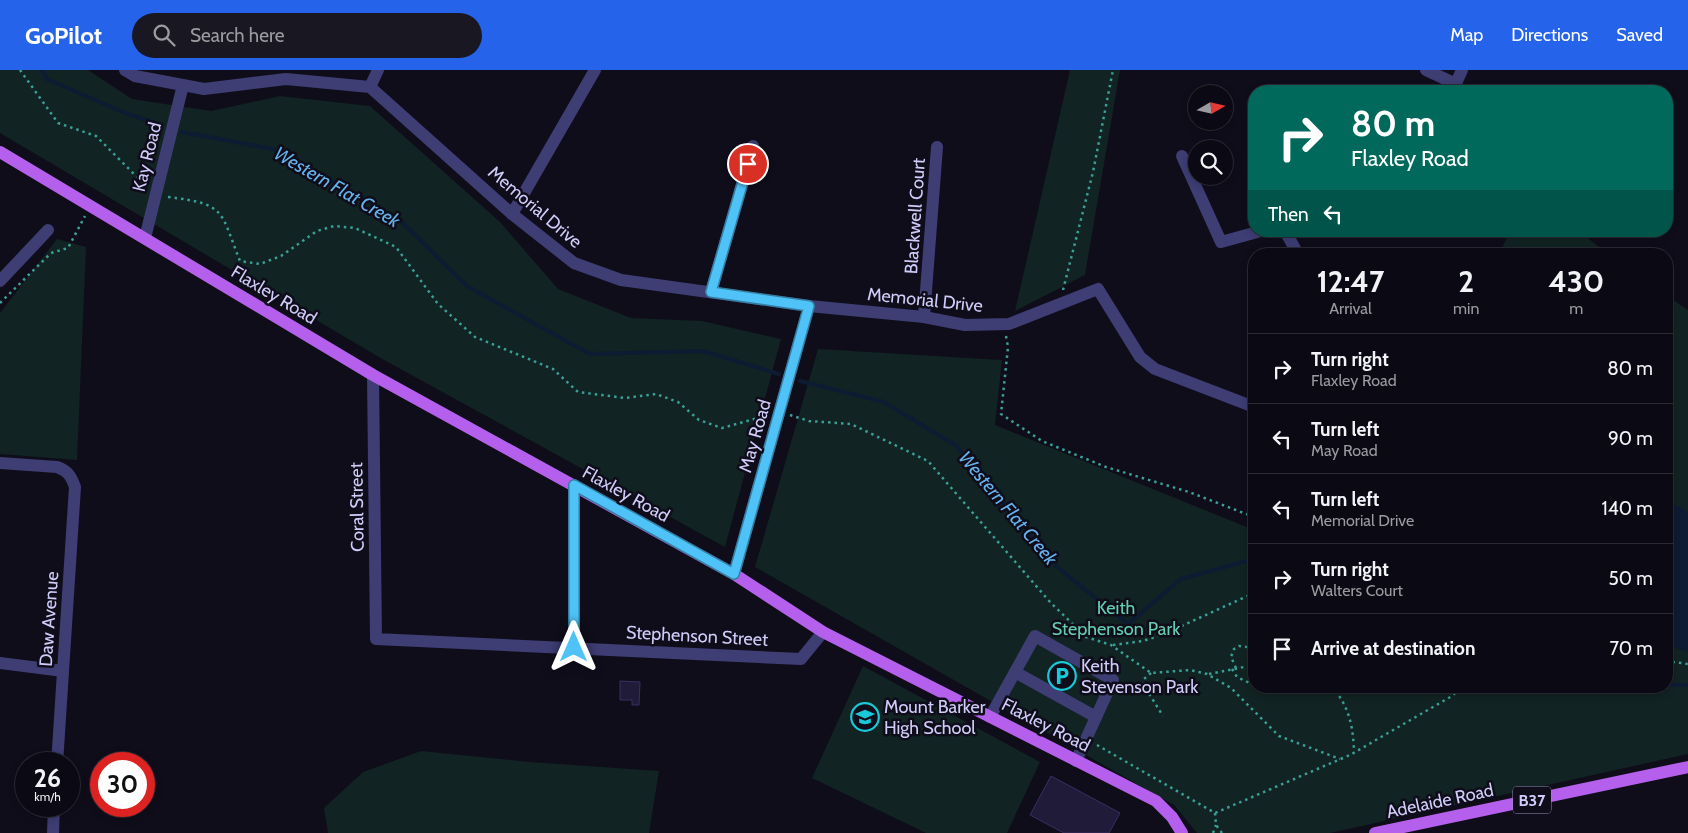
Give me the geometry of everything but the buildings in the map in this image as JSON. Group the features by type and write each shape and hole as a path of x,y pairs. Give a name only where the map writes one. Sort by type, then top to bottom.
{"main road":[{"name":"Flaxley Road","path":"0,152 373,375 734,574 823,632 1156,801 1172,817 1182,833"},
{"name":"Adelaide Road","path":"1378,833 1688,768"}],"street":[{"path":"125,70 135,76 204,89 286,80 370,87 378,70"},
{"path":"512,214 595,70"},
{"path":"1426,70 1449,85"},
{"path":"1455,85 1462,70"},
{"name":"Kay Road","path":"145,238 182,85"},
{"name":"Memorial Drive","path":"370,87 512,214 574,263 621,280 809,306 924,317 965,325 1005,324 1058,306 1098,288 1140,357 1156,369 1248,404"},
{"path":"711,292 753,146"},
{"name":"Blackwell Court","path":"924,317 937,148"},
{"path":"1182,156 1221,242 1248,235"},
{"path":"0,281 48,230"},
{"path":"1288,237 1295,248"},
{"name":"May Road","path":"734,574 809,306"},
{"name":"Coral Street","path":"373,375 376,639"},
{"name":"Daw Avenue","path":"0,463 58,467 66,470 71,476 75,487 58,752"},
{"path":"574,485 574,647"},
{"name":"Stephenson Street","path":"376,639 801,659 823,632"},
{"path":"990,717 1035,636 1113,680 1076,760"},
{"path":"0,663 63,671"},
{"path":"1015,672 1096,717"},
{"path":"53,833 54,817"}],"path":[{"path":"20,70 58,123 96,136 155,195 201,200 221,212 240,261 260,264 281,256 317,231 334,226 355,228 396,247 438,304 475,337 553,369 578,392 625,398 656,394 678,402 699,420 722,428 779,412 809,421 851,424 928,461 1050,602 1086,637 1111,645 1152,673"},
{"path":"1058,306 1093,172 1113,70"},
{"path":"0,303 51,253 68,248 90,206"},
{"path":"1005,324 1008,347 1001,414 1042,441 1096,463 1190,492 1248,515"},
{"path":"1111,645 1143,641 1248,596"},
{"path":"1248,647 1239,646 1234,649 1231,657 1237,676 1248,681"},
{"path":"1673,661 1688,664"},
{"path":"1207,674 1248,666"},
{"path":"1163,716 1143,684 1144,679 1152,673 1190,670 1207,674 1231,688 1279,736 1340,759"},
{"path":"1337,693 1349,714 1354,752"},
{"path":"1215,813 1340,759 1455,693"},
{"path":"1086,739 1215,813"},
{"path":"1213,833 1216,825 1215,813"},
{"path":"1216,825 1222,833"}],"green space":[{"path":"0,70 88,70 132,99 211,111 280,96 370,106 500,222 558,289 631,318 702,321 781,339 725,547 384,360 0,133"},
{"path":"1070,70 1120,70 1085,275 1015,311"},
{"path":"1507,237 1586,237 1601,248 1502,248"},
{"path":"57,239 86,247 77,460 0,454 0,313"},
{"name":"Keith Stephenson Park","path":"1673,300 1688,310 1688,754 1330,833 1197,833 1174,805 755,567 818,349 1002,360 995,425 1248,528 1248,693 1673,693"},
{"path":"863,666 1040,762 1007,833 926,833 812,778"},
{"path":"421,751 530,762 659,771 649,833 328,833 324,808 363,772"}],"water":[{"path":"1673,504 1688,512 1688,652 1673,647"}],"waterway":[{"name":"Western Flat Creek","path":"42,70 47,79 125,113 161,125"},
{"name":"Western Flat Creek","path":"182,132 278,150 401,221 467,286 590,354 703,351 779,374"},
{"name":"Western Flat Creek","path":"800,381 884,402 957,446 1052,563 1128,624 1181,579 1248,561"},
{"name":"Western Flat Creek","path":"1673,685 1688,685"}],"place":[{"name":"Keith Stevenson Park","path":"1062,676"},
{"name":"Mount Barker High School","path":"865,717"}],"route":[{"path":"574,647 574,485 734,574 809,306 711,292 748,164"}]}
